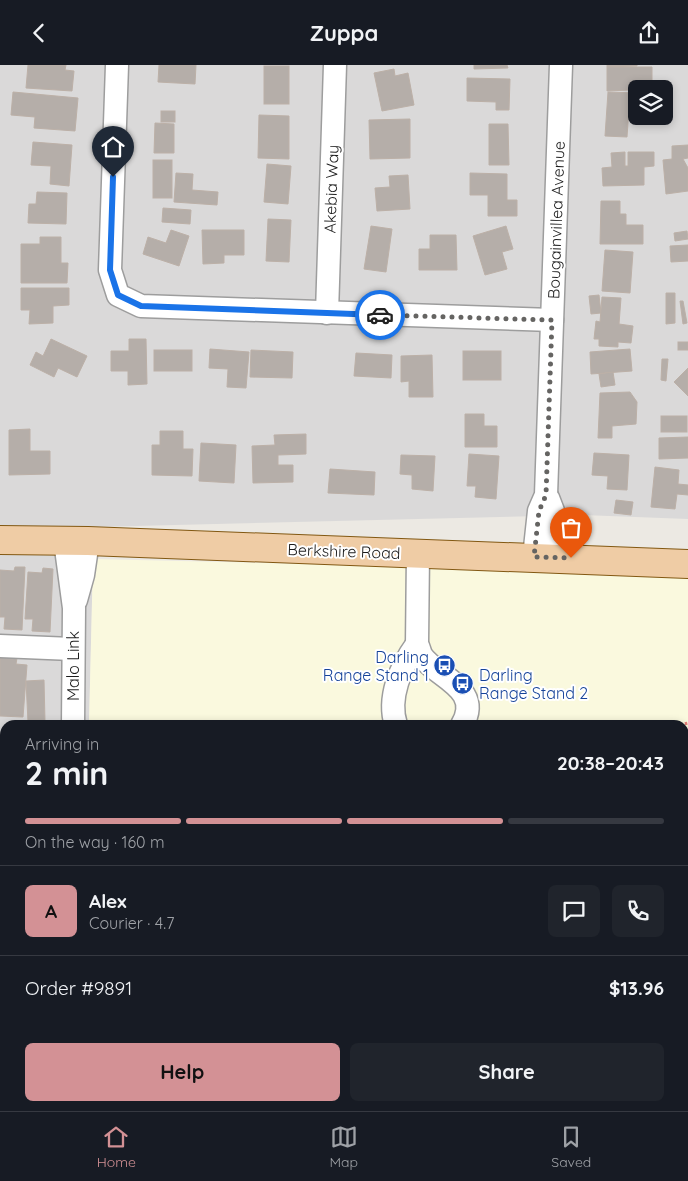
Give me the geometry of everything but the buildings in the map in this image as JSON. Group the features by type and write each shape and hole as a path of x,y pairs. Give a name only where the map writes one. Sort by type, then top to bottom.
{"main road":[{"name":"Berkshire Road","path":"0,540 77,541 418,559 543,557 684,564"}],"street":[{"path":"117,65 110,270 118,295 141,306 552,320"},
{"name":"Akebia Way","path":"328,313 336,65"},
{"name":"Bougainvillea Avenue","path":"543,557 539,511 546,495 560,65"},
{"name":"Malo Link","path":"73,720 72,649 77,541"},
{"path":"464,720 467,705 459,688 421,655 417,644 418,559 680,574 684,564"},
{"path":"395,720 393,708 394,696 408,656 417,644"},
{"path":"0,646 72,649"}],"shaded area":[{"path":"0,65 688,65 688,519 583,515 94,527 89,720 0,720"},
{"path":"93,559 395,566 688,578 688,720 89,720"}],"way so far":[{"path":"380,315 552,320 546,495 539,511 534,557 571,558"}],"place":[{"name":"Darling Range Stand 1","path":"445,666"},
{"name":"Darling Range Stand 2","path":"463,684"}],"route":[{"path":"113,177 110,270 118,295 141,306 380,315"}]}
